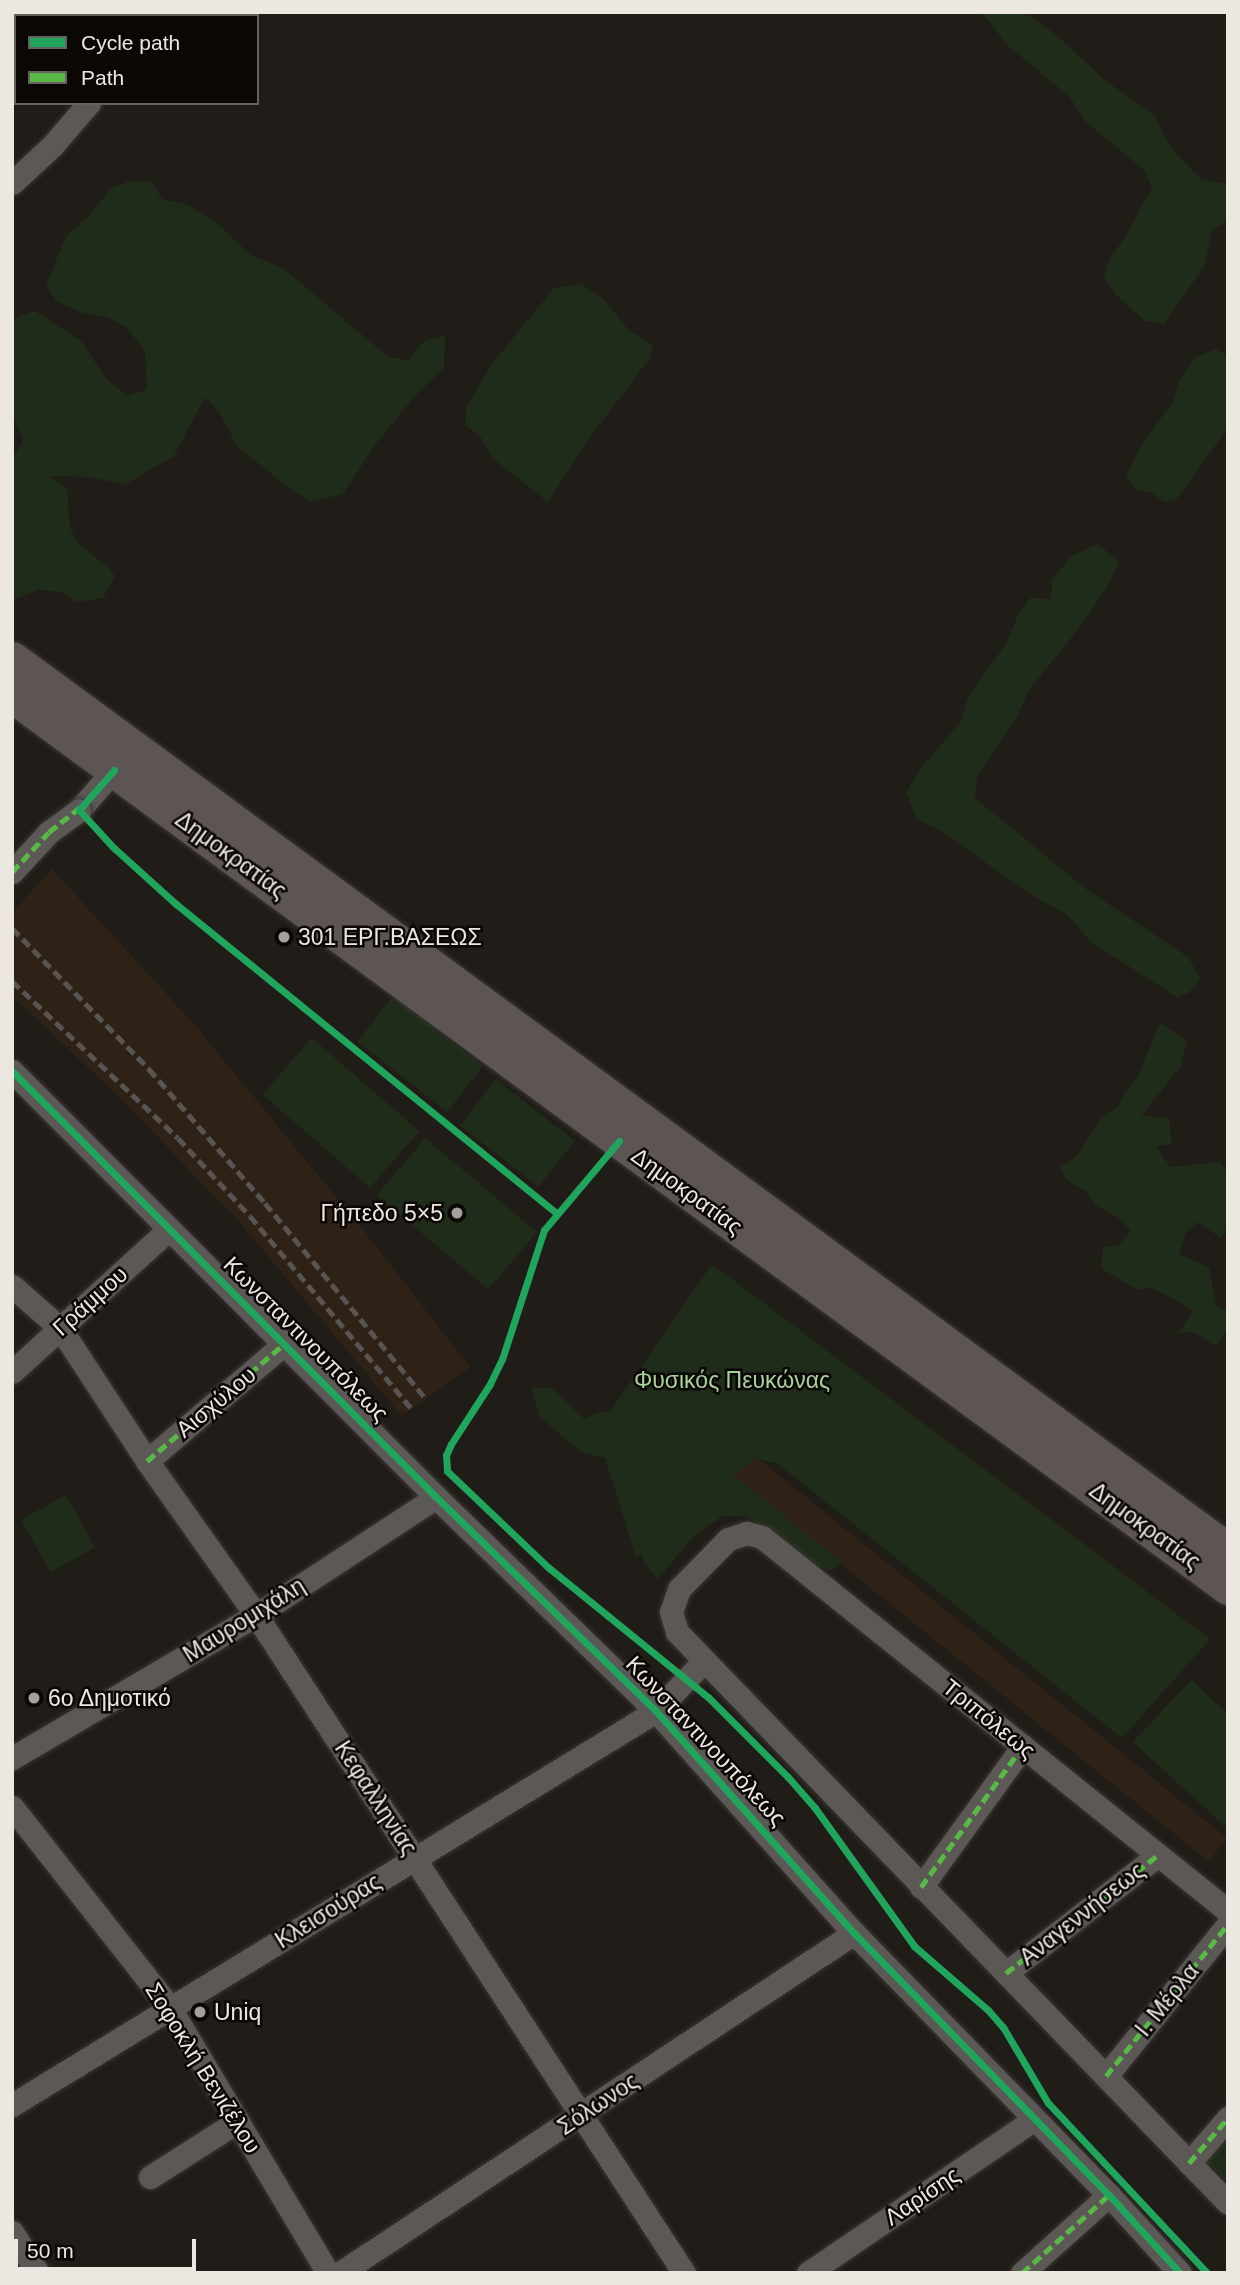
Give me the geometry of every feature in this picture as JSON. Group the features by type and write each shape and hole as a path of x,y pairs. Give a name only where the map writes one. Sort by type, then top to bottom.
{"main road":[{"name":"Δημοκρατίας","path":"12,659 1228,1551"},
{"name":"Δημοκρατίας","path":"12,695 1228,1587"}],"street":[{"path":"12,183 51,146 87,105"},
{"path":"12,872 49,832 79,810 114,770"},
{"name":"Κωνσταντινουπόλεως","path":"12,1071 436,1497 656,1712 854,1933 1109,2194 1180,2273"},
{"name":"Γράμμου","path":"12,1372 169,1230"},
{"name":"Κεφαλληνίας","path":"12,1286 60,1328 147,1461 256,1615 684,2273"},
{"name":"Αισχύλου","path":"147,1461 285,1343"},
{"name":"Μαυρομιχάλη","path":"12,1758 256,1615 436,1497"},
{"name":"Τριπόλεως","path":"705,1661 677,1632 671,1612 679,1589 728,1539 747,1533 762,1537 1228,1911"},
{"path":"705,1661 1228,2203"},
{"name":"Κλεισούρας","path":"14,2100 656,1712 705,1661"},
{"path":"920,1886 1023,1746"},
{"name":"Σοφοκλή Βενιζέλου","path":"12,1807 170,2008 328,2273"},
{"name":"Αναγεννήσεως","path":"1006,1973 1158,1856"},
{"name":"Ι. Μέρλα","path":"1106,2076 1228,1924"},
{"name":"Σόλωνος","path":"340,2273 854,1933"},
{"path":"1189,2163 1228,2118"},
{"name":"Λαρίσης","path":"808,2273 1035,2119"},
{"path":"150,2177 238,2121"},
{"path":"1022,2273 1109,2194"},
{"path":"12,2232 38,2273"}],"shaded area":[{"path":"52,869 195,1025 376,1246 470,1367 402,1416 241,1224 120,1098 12,996 12,913"},
{"path":"691,1404 1227,1838 1208,1862 672,1427"}],"green space":[{"path":"978,12 1026,12 1061,39 1103,79 1155,116 1170,147 1201,179 1221,183 1228,181 1228,220 1212,230 1205,265 1164,324 1145,321 1116,295 1104,277 1109,259 1126,236 1152,187 1144,170 1086,122 1069,96 1006,44 988,20"},
{"path":"130,181 152,182 162,199 188,205 218,224 252,256 283,268 387,356 407,361 424,341 445,335 444,368 414,397 375,445 343,494 311,502 283,483 237,446 222,417 205,397 174,456 126,484 87,477 51,476 67,489 70,528 79,545 107,566 115,576 103,598 76,602 62,592 39,590 12,600 12,453 15,454 23,441 12,414 12,319 35,311 81,341 107,380 128,396 147,389 145,351 127,328 108,317 83,313 57,302 46,285 66,236 90,215 110,189"},
{"path":"582,284 604,300 628,329 653,346 650,358 588,440 548,502 492,458 480,436 465,425 467,405 495,360 554,288"},
{"path":"1216,349 1228,356 1228,426 1176,500 1164,502 1152,493 1137,490 1126,476 1141,446 1172,403 1180,379 1196,357"},
{"path":"1098,544 1119,562 1109,584 1083,623 1029,690 1017,717 977,776 975,798 1086,889 1188,957 1201,979 1188,993 1177,997 1091,942 1067,915 1022,889 946,834 917,819 906,793 922,767 961,721 968,697 1006,644 1018,615 1030,598 1051,599 1052,580 1070,557"},
{"path":"393,996 483,1066 447,1112 357,1042"},
{"path":"1160,1023 1187,1040 1181,1066 1141,1116 1169,1118 1172,1144 1156,1146 1170,1167 1220,1162 1228,1173 1228,1224 1221,1238 1198,1222 1186,1233 1179,1254 1209,1267 1216,1305 1228,1311 1228,1328 1215,1346 1194,1332 1179,1333 1193,1310 1151,1287 1137,1290 1101,1268 1103,1247 1118,1246 1131,1231 1117,1217 1095,1205 1087,1192 1066,1180 1060,1167 1077,1156 1101,1118 1118,1107 1124,1094 1137,1078"},
{"name":"Γήπεδο 5×5","path":"312,1038 419,1131 370,1188 263,1095"},
{"path":"496,1079 575,1141 538,1187 460,1125"},
{"name":"Γήπεδο 5×5","path":"425,1138 537,1232 489,1289 377,1195"},
{"name":"Φυσικός Πευκώνας","path":"712,1264 1210,1639 1122,1738 778,1464 756,1458 734,1476 842,1562 831,1571 813,1564 765,1526 747,1517 722,1516 692,1538 658,1579 644,1563 641,1553 636,1557 605,1458 581,1452 539,1416 531,1387 552,1388 584,1419 596,1413 610,1412"},
{"path":"66,1495 95,1547 50,1572 21,1520"},
{"path":"1191,1680 1228,1714 1228,1829 1133,1742"},
{"path":"1228,2133 1228,2183 1205,2160"}],"railway":[{"path":"12,928 149,1069 265,1203 426,1399"},
{"path":"12,981 178,1138 250,1216 412,1409"}],"marked path":[{"path":"12,872 49,832 83,805"},
{"path":"147,1461 285,1343"},
{"path":"921,1887 1023,1746"},
{"path":"1006,1973 1158,1855"},
{"path":"1106,2076 1228,1924"},
{"path":"1189,2163 1228,2118"},
{"path":"1022,2273 1109,2195"}],"cycle path":[{"path":"114,770 79,810 114,848 176,904 556,1213"},
{"path":"12,1071 436,1497 656,1711 854,1933 1109,2195 1180,2273"},
{"path":"619,1141 544,1230 502,1359 490,1384 451,1444 446,1455 447,1471 549,1568 708,1697 788,1777 815,1808 914,1946 988,2010 1003,2027 1048,2103 1207,2273"}],"place":[{"name":"301 ΕΡΓ.ΒΑΣΕΩΣ","path":"284,937"},
{"name":"Γήπεδο 5×5","path":"457,1213"},
{"name":"6ο Δημοτικό","path":"34,1698"},
{"name":"Uniq","path":"200,2012"}]}
